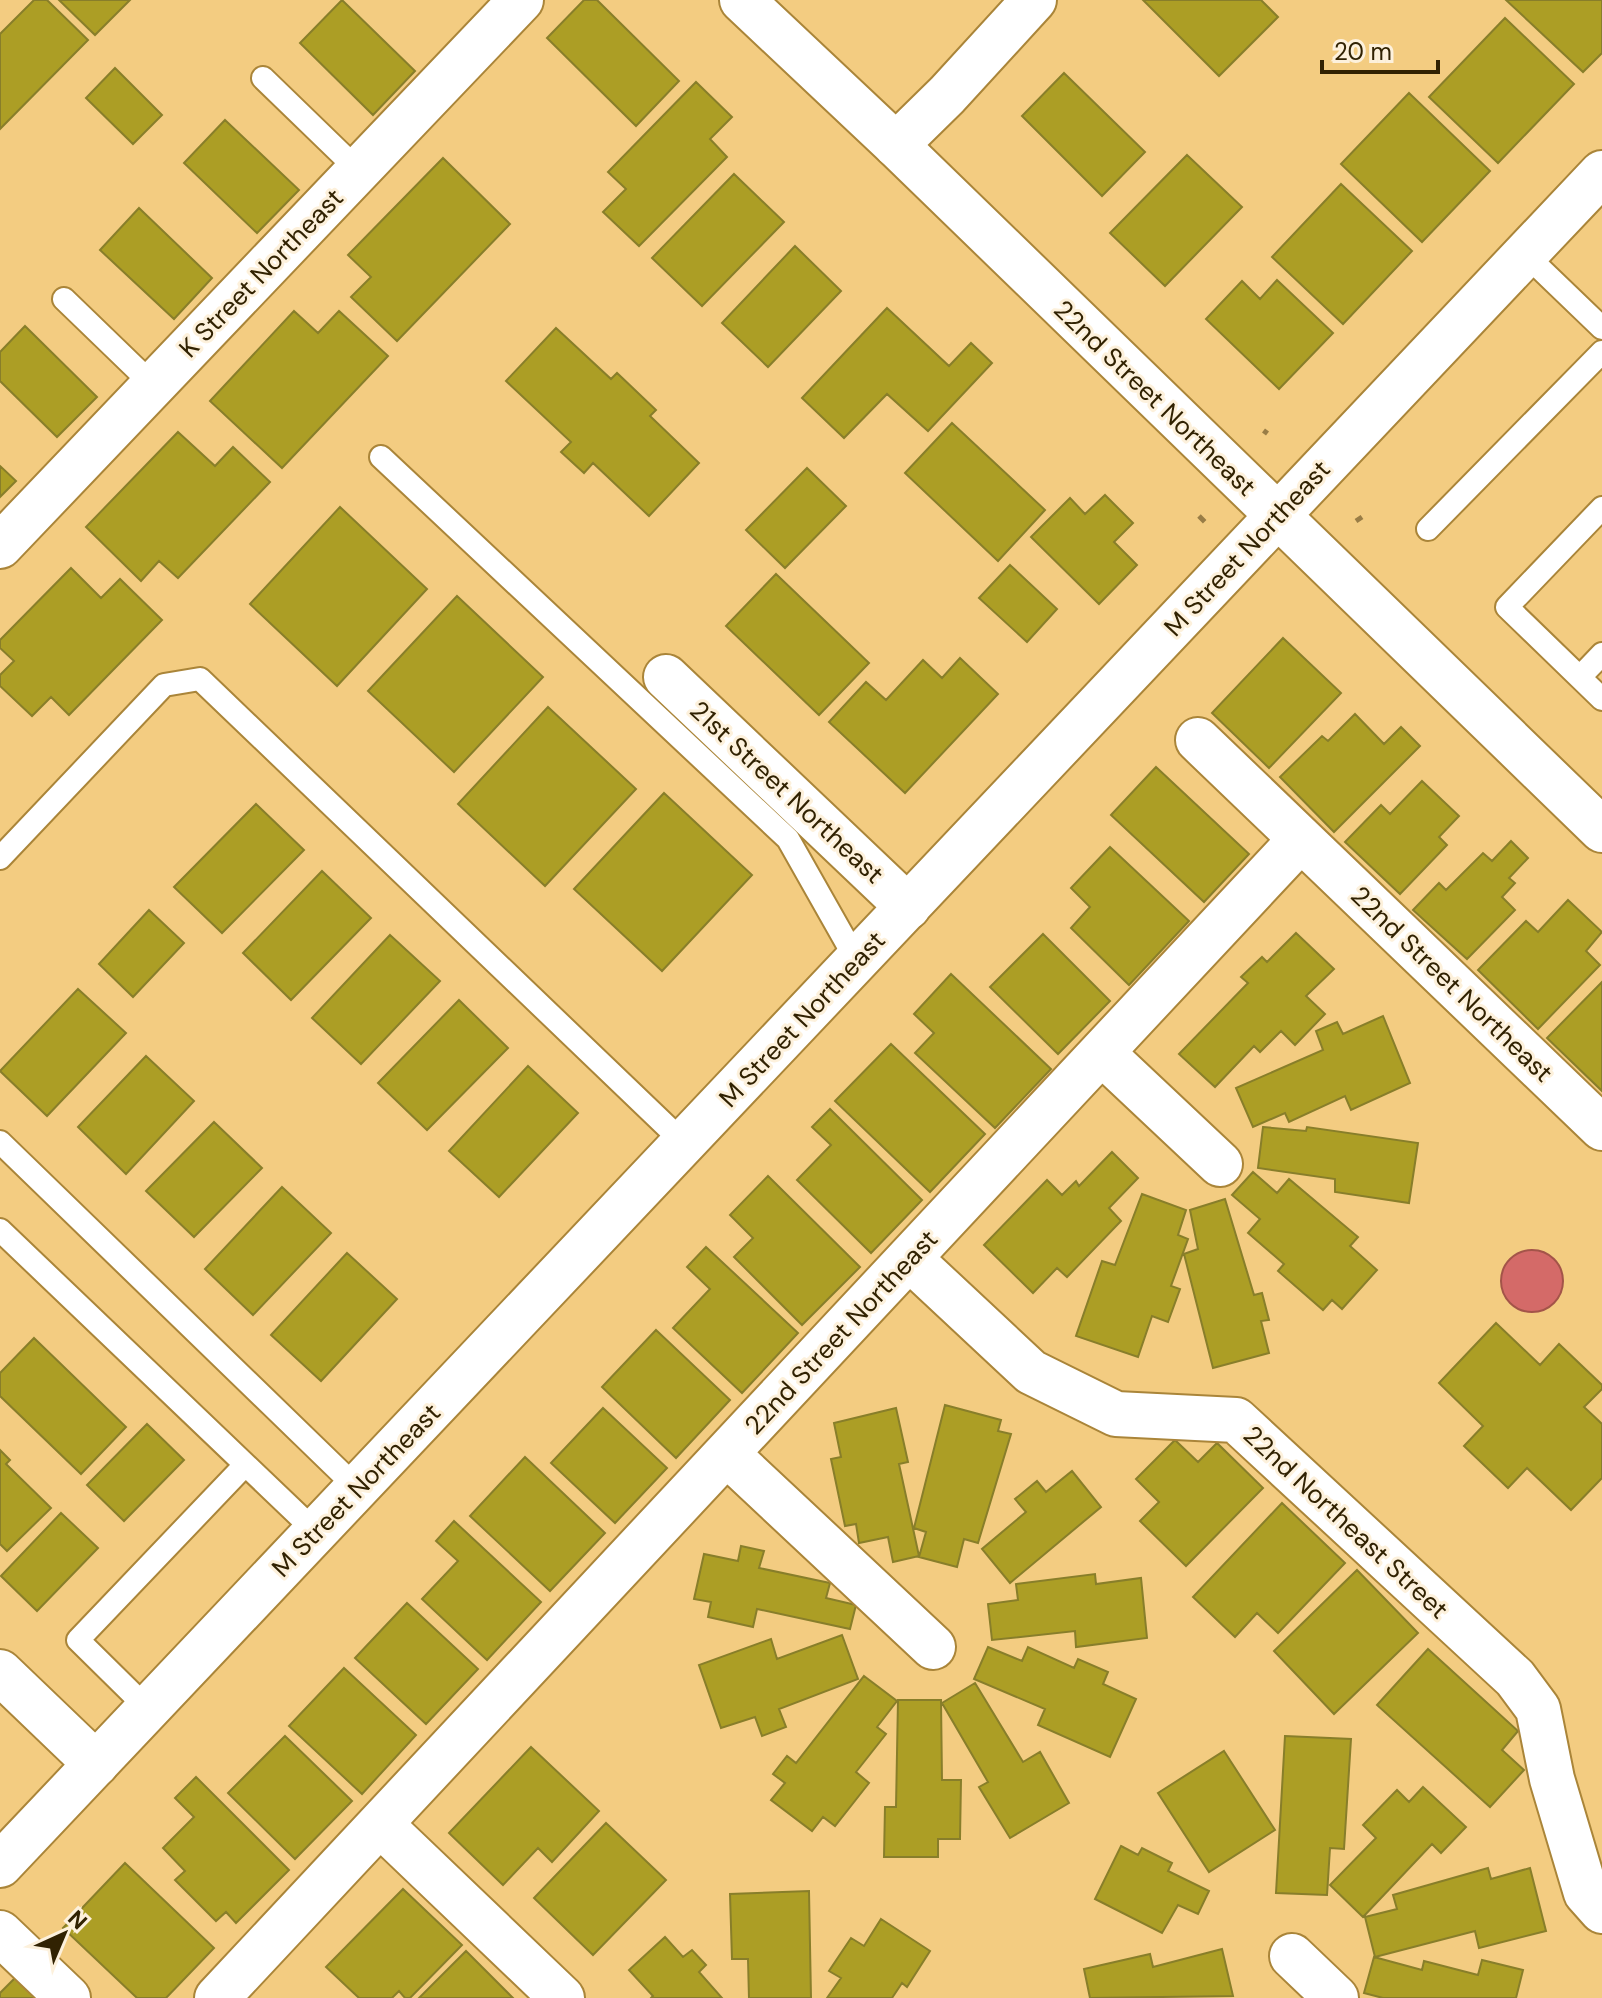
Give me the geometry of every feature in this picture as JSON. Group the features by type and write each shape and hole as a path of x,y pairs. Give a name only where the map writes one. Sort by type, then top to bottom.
{"street":[{"name":"K Street Northeast","path":"0,546 521,0"},
{"name":"22nd Street Northeast","path":"742,0 896,145 1602,830"},
{"path":"896,145 947,95 1034,0"},
{"name":"M Street Northeast","path":"0,1865 1602,173"},
{"name":"21st Street Northeast","path":"666,677 908,907"},
{"name":"22nd Street Northeast","path":"1198,740 1602,1128"},
{"name":"22nd Street Northeast","path":"217,1998 1301,839"},
{"path":"1102,1053 1220,1164"},
{"name":"22nd Northeast Street","path":"910,1259 1031,1372 1059,1386 1116,1414 1236,1420 1515,1678 1538,1709 1552,1779 1586,1893 1602,1911"},
{"path":"727,1454 933,1647"},
{"path":"0,1672 96,1764"},
{"path":"380,1824 562,1998"},
{"path":"0,1933 68,1998"},
{"path":"1292,1956 1336,1998"}],"lane":[{"path":"263,78 359,171"},
{"path":"1525,254 1602,328"},
{"path":"64,299 153,385"},
{"path":"1428,529 1602,352"},
{"path":"381,457 788,839 857,961"},
{"path":"1602,508 1507,607 1602,699"},
{"path":"1580,677 1602,654"},
{"path":"0,858 164,685 200,679 684,1143"},
{"path":"0,1142 357,1488"},
{"path":"0,1230 316,1532"},
{"path":"148,1709 78,1640 245,1465"}],"path":[{"path":"1199,516 1207,524"},
{"path":"1356,521 1362,517"}],"shaded area":[{"path":"1526,1250 1538,1250 1554,1259 1561,1269 1561,1293 1554,1303 1538,1312 1526,1312 1506,1298 1501,1287 1501,1275 1515,1255"}],"building":[{"path":"34,0 47,0 88,40 0,129 0,34"},
{"path":"59,0 130,0 95,35"},
{"path":"342,0 415,71 373,115 300,43"},
{"path":"584,0 597,0 679,81 636,126 547,38"},
{"path":"1143,0 1261,0 1278,17 1219,76"},
{"path":"1506,0 1602,0 1602,53 1583,72"},
{"path":"1505,18 1574,84 1498,163 1429,97"},
{"path":"115,68 162,115 133,144 86,98"},
{"path":"1064,73 1145,152 1102,196 1022,116"},
{"path":"696,82 732,117 710,139 727,157 639,246 603,212 626,189 608,172"},
{"path":"1409,93 1490,171 1422,242 1341,164"},
{"path":"225,120 299,190 257,233 184,163"},
{"path":"1187,155 1242,207 1165,286 1110,233"},
{"path":"443,158 510,224 397,341 351,297 371,277 348,255"},
{"path":"734,174 784,222 702,306 652,258"},
{"path":"1341,184 1412,251 1343,324 1272,257"},
{"path":"139,208 212,278 174,319 100,250"},
{"path":"795,246 841,291 768,367 722,323"},
{"path":"1277,280 1333,333 1279,389 1206,319 1242,281 1260,299"},
{"path":"887,308 949,366 971,343 992,363 928,431 887,394 844,438 802,398"},
{"path":"294,311 318,333 339,311 388,356 282,468 210,401"},
{"path":"25,326 97,397 57,437 0,381 0,352"},
{"path":"556,328 611,379 617,373 656,410 650,416 699,463 649,516 593,463 584,473 561,452 571,442 506,381"},
{"path":"952,423 1045,510 998,561 905,473"},
{"path":"178,432 215,466 233,447 270,482 178,578 159,561 141,581 86,527"},
{"path":"0,466 16,481 0,497"},
{"path":"807,468 846,506 785,568 746,530"},
{"path":"1105,495 1133,523 1114,542 1137,565 1099,604 1031,537 1070,498 1085,514"},
{"path":"340,507 427,589 337,686 250,604"},
{"path":"1010,565 1057,609 1027,642 979,598"},
{"path":"71,568 101,598 120,579 162,620 69,715 51,697 32,716 0,686 0,675 14,661 0,648 0,640"},
{"path":"776,574 869,663 819,715 726,626"},
{"path":"457,596 543,677 454,772 368,691"},
{"path":"1283,638 1341,693 1269,768 1212,713"},
{"path":"960,658 998,694 905,793 829,722 866,682 886,700 923,660 942,678"},
{"path":"548,707 636,789 545,886 458,804"},
{"path":"1355,714 1384,744 1401,727 1420,746 1334,832 1280,777 1322,736 1328,741"},
{"path":"1156,767 1249,854 1204,902 1111,815"},
{"path":"1422,781 1459,816 1439,837 1447,845 1400,894 1345,842 1381,805 1390,814"},
{"path":"664,793 752,875 662,971 574,889"},
{"path":"256,804 304,850 222,933 174,887"},
{"path":"1511,841 1528,858 1509,878 1515,883 1502,897 1515,910 1467,959 1413,910 1439,883 1446,890 1483,853 1492,861"},
{"path":"1110,847 1189,921 1129,985 1071,928 1090,907 1071,888"},
{"path":"322,871 371,918 291,1000 243,953"},
{"path":"1568,900 1602,932 1586,951 1600,965 1538,1029 1478,970 1526,921 1538,932"},
{"path":"149,910 184,943 133,997 99,964"},
{"path":"1296,933 1334,969 1306,996 1325,1014 1295,1045 1281,1031 1260,1052 1254,1046 1215,1087 1179,1054 1248,983 1241,977 1262,957 1267,962"},
{"path":"1043,934 1110,1001 1058,1054 990,987"},
{"path":"390,935 440,981 361,1064 312,1018"},
{"path":"951,974 1051,1069 995,1128 915,1053 934,1033 914,1014"},
{"path":"1602,982 1602,1091 1547,1038"},
{"path":"78,989 126,1033 47,1116 0,1071"},
{"path":"459,1000 508,1048 427,1130 378,1083"},
{"path":"1383,1016 1410,1083 1351,1110 1345,1096 1289,1122 1285,1113 1253,1127 1236,1088 1323,1050 1316,1031 1337,1022 1343,1034"},
{"path":"891,1044 985,1134 930,1192 835,1101"},
{"path":"146,1056 194,1101 126,1174 78,1127"},
{"path":"528,1066 578,1113 499,1197 449,1151"},
{"path":"830,1109 922,1200 871,1253 797,1180 831,1145 812,1127"},
{"path":"214,1122 262,1168 194,1237 146,1191"},
{"path":"1263,1127 1306,1131 1307,1127 1418,1143 1409,1203 1335,1192 1335,1179 1258,1168"},
{"path":"1112,1152 1138,1178 1109,1208 1121,1221 1067,1277 1057,1268 1033,1293 984,1245 1047,1180 1062,1195 1076,1181 1079,1186"},
{"path":"1253,1172 1277,1193 1289,1179 1358,1237 1350,1246 1377,1270 1342,1309 1332,1300 1323,1310 1278,1271 1284,1264 1248,1233 1260,1219 1232,1195"},
{"path":"768,1176 860,1267 802,1325 734,1257 753,1238 730,1215"},
{"path":"282,1187 331,1233 253,1315 205,1269"},
{"path":"1142,1194 1186,1210 1178,1235 1188,1239 1171,1286 1180,1289 1168,1322 1152,1316 1138,1357 1076,1336 1102,1261 1115,1265"},
{"path":"1225,1199 1254,1295 1262,1293 1269,1320 1261,1321 1269,1353 1213,1368 1184,1254 1198,1249 1190,1210"},
{"path":"706,1247 798,1333 742,1393 673,1328 710,1289 687,1267"},
{"path":"347,1253 397,1299 321,1381 271,1335"},
{"path":"1496,1323 1540,1365 1559,1344 1602,1385 1602,1389 1584,1407 1602,1424 1602,1478 1571,1510 1527,1468 1508,1488 1464,1446 1483,1426 1439,1383"},
{"path":"656,1330 730,1400 676,1458 602,1387"},
{"path":"34,1338 126,1427 81,1474 0,1396 0,1373"},
{"path":"945,1405 1001,1420 998,1431 1011,1434 978,1543 964,1539 957,1567 919,1557 926,1532 914,1528"},
{"path":"603,1408 667,1468 615,1523 551,1463"},
{"path":"896,1408 908,1462 899,1464 919,1556 893,1562 888,1537 859,1543 856,1524 845,1526 831,1459 841,1457 834,1423"},
{"path":"147,1424 184,1460 124,1521 87,1485"},
{"path":"1175,1440 1198,1462 1217,1443 1263,1488 1186,1566 1140,1521 1159,1502 1136,1479"},
{"path":"0,1450 10,1460 6,1464 51,1508 7,1551 0,1544"},
{"path":"525,1457 605,1533 550,1591 470,1516"},
{"path":"1072,1471 1101,1507 1010,1583 982,1549 1026,1512 1015,1499 1037,1481 1046,1492"},
{"path":"1282,1503 1345,1563 1278,1633 1257,1613 1235,1637 1193,1597"},
{"path":"61,1513 98,1548 37,1611 1,1576"},
{"path":"454,1521 541,1602 487,1660 422,1599 458,1561 436,1541"},
{"path":"741,1546 764,1551 759,1568 830,1583 826,1598 856,1605 850,1629 757,1609 753,1627 708,1617 711,1602 694,1599 704,1554 738,1561"},
{"path":"1357,1570 1418,1633 1334,1714 1274,1651"},
{"path":"1095,1574 1096,1584 1141,1578 1147,1638 1076,1647 1075,1631 992,1640 988,1604 1018,1600 1016,1584"},
{"path":"407,1603 478,1669 426,1724 355,1658"},
{"path":"842,1635 858,1679 779,1709 786,1727 762,1736 755,1717 721,1728 699,1665 771,1639 777,1659"},
{"path":"988,1647 1022,1661 1028,1647 1074,1668 1078,1659 1108,1672 1103,1684 1136,1699 1110,1757 1038,1725 1045,1709 974,1679"},
{"path":"1428,1649 1518,1731 1502,1750 1524,1770 1490,1807 1377,1705"},
{"path":"344,1668 416,1735 362,1794 289,1726"},
{"path":"864,1676 897,1701 877,1727 886,1734 856,1772 869,1783 835,1826 823,1817 812,1831 771,1800 785,1783 773,1774 787,1756 796,1763"},
{"path":"975,1683 1023,1762 1040,1752 1069,1803 1010,1838 979,1787 988,1782 942,1703"},
{"path":"898,1700 941,1700 942,1780 961,1780 960,1839 938,1839 938,1857 884,1857 885,1807 896,1807"},
{"path":"285,1736 352,1801 295,1859 228,1793"},
{"path":"1285,1736 1351,1739 1344,1849 1330,1848 1327,1895 1276,1893"},
{"path":"531,1747 599,1811 552,1862 538,1848 503,1885 449,1833"},
{"path":"1224,1751 1275,1830 1209,1872 1158,1793"},
{"path":"196,1777 289,1870 236,1923 226,1912 216,1921 175,1880 185,1871 163,1848 194,1817 175,1798"},
{"path":"1423,1787 1466,1827 1441,1853 1432,1844 1363,1917 1330,1885 1376,1838 1363,1825 1397,1790 1409,1802"},
{"path":"606,1823 666,1880 593,1955 534,1898"},
{"path":"1121,1846 1138,1855 1142,1848 1172,1863 1168,1871 1209,1891 1198,1914 1178,1905 1162,1933 1095,1899"},
{"path":"125,1863 214,1948 166,1998 137,1998 63,1928"},
{"path":"1488,1868 1491,1879 1530,1868 1546,1931 1479,1948 1475,1931 1375,1957 1365,1917 1397,1909 1393,1895"},
{"path":"403,1889 462,1945 410,1998 405,1998 399,1991 392,1998 359,1998 326,1967"},
{"path":"809,1891 811,1998 749,1998 748,1959 732,1959 730,1894"},
{"path":"881,1919 930,1951 907,1987 902,1983 892,1998 827,1998 841,1978 829,1971 851,1938 864,1946"},
{"path":"665,1937 683,1957 692,1950 706,1965 699,1972 722,1998 651,1998 653,1996 629,1970"},
{"path":"1222,1949 1233,1996 1090,1998 1084,1969 1150,1954 1153,1967"},
{"path":"466,1951 513,1998 419,1998"},
{"path":"1374,1957 1422,1970 1424,1961 1478,1975 1482,1960 1523,1970 1516,1998 1383,1998 1364,1993"},
{"path":"16,1977 37,1998 0,1998 0,1993"}]}
